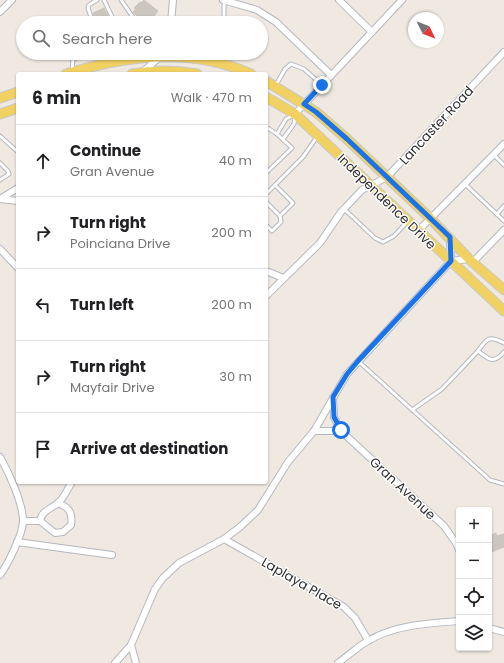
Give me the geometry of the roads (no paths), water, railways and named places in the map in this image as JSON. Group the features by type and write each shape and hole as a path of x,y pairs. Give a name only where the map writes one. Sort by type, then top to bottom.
{"main road":[{"path":"73,72 120,60"},
{"path":"204,60 244,72"},
{"path":"154,72 177,72"},
{"name":"Independence Drive","path":"268,82 316,112 347,139 450,237 471,261 504,290"},
{"path":"0,98 16,93"},
{"name":"Independence Drive","path":"268,98 295,114 372,185 418,231 502,308"},
{"path":"0,114 16,109"}],"street":[{"path":"0,12 12,0"},
{"path":"173,16 174,0"},
{"path":"224,0 257,10 266,16"},
{"path":"340,0 372,32"},
{"path":"295,114 402,0"},
{"path":"268,17 276,22 331,75"},
{"name":"Lancaster Road","path":"268,294 320,243 344,209 362,190 387,177 504,52"},
{"path":"142,72 156,60"},
{"path":"418,231 504,144"},
{"path":"0,199 16,189"},
{"path":"0,199 16,200"},
{"path":"451,261 471,261 504,230"},
{"path":"115,663 131,645 154,589 163,578 179,563 224,538 240,527 258,510 288,462 314,431 347,374 451,261 450,237"},
{"path":"0,249 16,266"},
{"path":"268,272 283,278"},
{"name":"Gran Avenue","path":"333,397 334,417 341,430 444,526 456,543"},
{"path":"314,431 341,430"},
{"path":"0,457 18,495 23,521 17,542 6,567 0,575"},
{"path":"40,521 41,515 47,509 59,502 71,484"},
{"path":"23,521 40,521 55,533 64,532 72,525 72,516 68,509 59,502"},
{"name":"Laplaya Place","path":"224,538 344,607 355,618 368,640"},
{"path":"17,542 112,555"},
{"path":"338,663 368,640 392,630 415,625 456,621"},
{"path":"492,629 504,632"},
{"path":"131,645 136,663"}],"lane":[{"path":"91,16 88,8 89,5 97,0"},
{"path":"104,0 112,16"},
{"path":"122,0 132,16"},
{"path":"224,0 224,16"},
{"path":"69,72 72,60"},
{"path":"276,87 285,70 291,64 304,69 322,85"},
{"path":"277,134 286,120 295,114"},
{"path":"283,139 294,124 295,114"},
{"path":"268,127 292,148 268,172"},
{"path":"0,136 16,150"},
{"path":"268,192 303,157 318,136"},
{"path":"494,154 504,165"},
{"path":"0,163 9,174 0,180"},
{"path":"465,184 504,221"},
{"path":"275,185 293,203 280,216"},
{"path":"268,204 280,216 281,222 272,231 268,227"},
{"path":"497,214 504,206"},
{"path":"344,209 381,242 385,242 394,236 408,221"},
{"path":"412,410 442,389 478,351 484,342 489,339 496,339 504,343"},
{"path":"478,351 486,358 493,360 500,357 504,352"},
{"path":"358,361 490,480 504,484"}]}
